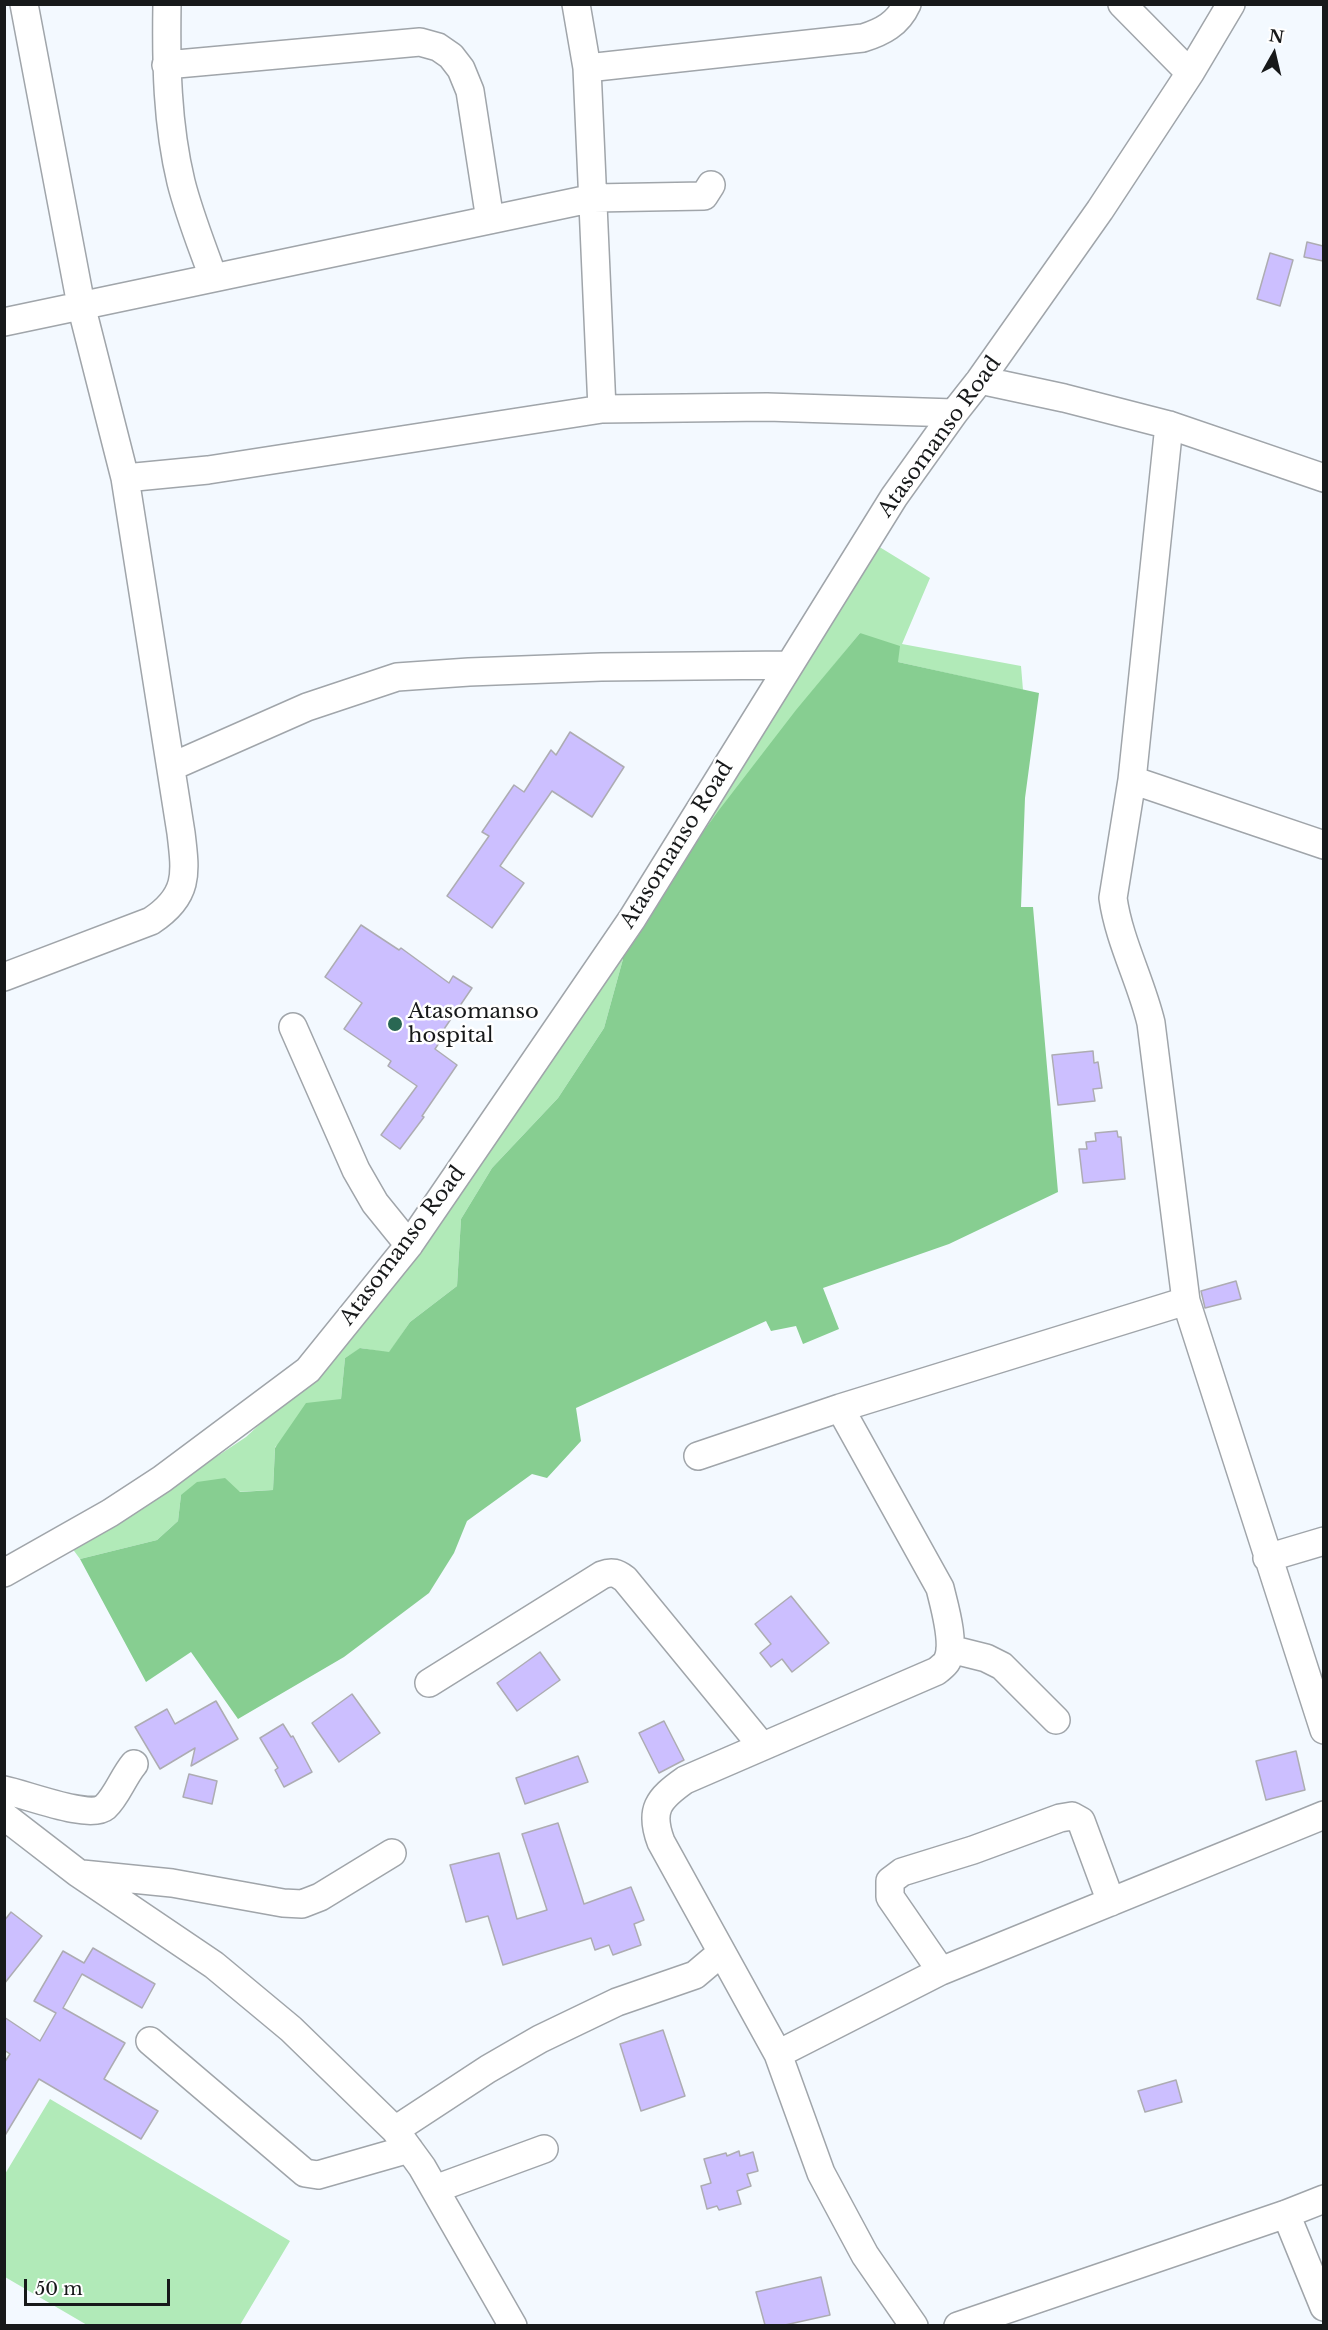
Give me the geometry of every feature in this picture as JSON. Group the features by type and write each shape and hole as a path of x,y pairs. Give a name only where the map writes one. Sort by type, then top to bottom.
{"street":[{"path":"4,977 151,921 170,909 181,890 185,863 125,478 81,305 24,4"},
{"path":"167,4 166,64 174,148 181,182 213,277"},
{"path":"576,4 587,68 602,409"},
{"path":"587,68 863,38 878,33 894,23 908,4"},
{"path":"1122,4 1190,73"},
{"name":"Atasomanso Road","path":"4,1573 110,1513 162,1479 308,1370 409,1245 632,919 894,498 1100,210 1190,73 1231,4"},
{"path":"166,64 420,42 438,47 451,56 461,69 470,91 490,220"},
{"path":"4,322 594,198 704,196 711,185"},
{"path":"980,380 1169,424 1323,478"},
{"path":"125,478 208,470 602,409 767,407 954,413"},
{"path":"1169,424 1132,780 1113,898 1115,914 1145,999 1151,1023 1185,1301 1323,1730"},
{"path":"171,767 307,707 397,677 601,667 789,665"},
{"path":"1132,780 1323,845"},
{"path":"293,1027 356,1170 375,1203 409,1245"},
{"path":"698,1456 840,1408 1185,1301"},
{"path":"840,1408 940,1588 946,1613 950,1649 947,1662 937,1671 685,1780 667,1793 656,1807 655,1826 661,1842 778,2054 821,2173 865,2255 914,2325"},
{"path":"1267,1558 1323,1541"},
{"path":"429,1683 602,1575 609,1572 617,1573 625,1579 762,1746"},
{"path":"950,1649 986,1658 1002,1666 1056,1720"},
{"path":"4,1790 77,1809 94,1811 103,1809 134,1764"},
{"path":"778,2054 941,1971 1323,1815"},
{"path":"941,1971 890,1897 890,1881 902,1872 973,1850 1060,1818 1072,1816 1081,1821 1112,1902"},
{"path":"9,1830 78,1873 214,1965 291,2029 402,2140 435,2189 513,2325"},
{"path":"78,1873 172,1883 283,1903 302,1904 320,1897 392,1853"},
{"path":"150,2041 304,2173 318,2175 402,2140 488,2069 540,2039 617,2002 695,1975 721,1953"},
{"path":"695,1975 741,1987"},
{"path":"435,2189 544,2149"},
{"path":"958,2325 1286,2214 1323,2199"},
{"path":"1286,2214 1323,2307"}],"green space":[{"path":"873,543 930,578 902,644 1021,666 1023,690 898,662 860,633 736,790 619,950 623,959 604,1028 558,1098 492,1168 461,1219 457,1286 410,1322 389,1353 361,1348 345,1358 341,1399 275,1447 273,1490 181,1495 178,1521 157,1540 80,1559 69,1544 138,1509 246,1437 318,1370"},
{"path":"860,633 900,646 898,662 1039,693 1025,798 1021,907 1033,907 1058,1192 949,1244 823,1288 839,1329 803,1344 796,1326 771,1331 766,1321 576,1408 581,1441 547,1478 532,1474 467,1521 454,1553 429,1593 344,1657 238,1719 191,1652 146,1682 80,1559 157,1540 178,1521 181,1495 197,1482 225,1478 240,1492 273,1490 275,1448 306,1403 341,1399 345,1358 360,1348 389,1352 410,1322 457,1286 461,1219 492,1168 558,1098 604,1028 623,959 618,950 719,810 796,710"},
{"path":"50,2099 290,2241 240,2325 87,2325 5,2277 5,2174"}],"building":[{"path":"1307,242 1323,246 1323,261 1304,257"},
{"path":"1270,253 1293,260 1280,306 1257,299"},
{"path":"570,732 624,767 592,817 552,791 500,866 524,883 492,928 447,896 489,836 482,832 514,785 524,792 551,750 556,755"},
{"path":"361,925 399,950 401,948 449,983 453,976 472,988 440,1035 443,1037 435,1049 457,1065 422,1116 424,1117 400,1149 381,1135 417,1086 388,1066 391,1061 344,1029 362,1003 325,977"},
{"path":"1093,1051 1094,1063 1098,1062 1102,1088 1093,1089 1095,1101 1058,1105 1052,1055"},
{"path":"1117,1131 1118,1137 1121,1137 1125,1179 1083,1183 1079,1149 1087,1149 1086,1142 1096,1141 1095,1133"},
{"path":"1236,1281 1241,1299 1205,1308 1201,1291"},
{"path":"791,1596 829,1643 792,1672 782,1659 771,1667 760,1653 771,1644 755,1624"},
{"path":"540,1652 560,1680 517,1711 497,1683"},
{"path":"352,1694 380,1733 339,1762 312,1723"},
{"path":"216,1701 238,1739 191,1766 195,1748 160,1769 135,1727 167,1709 175,1724"},
{"path":"664,1721 684,1760 659,1773 639,1733"},
{"path":"283,1724 291,1737 293,1736 312,1772 284,1787 275,1770 278,1768 260,1738"},
{"path":"1296,1751 1305,1790 1266,1800 1256,1761"},
{"path":"578,1756 588,1782 525,1804 516,1778"},
{"path":"189,1774 217,1781 212,1804 183,1797"},
{"path":"558,1823 584,1904 631,1887 644,1920 634,1924 641,1945 613,1955 609,1945 595,1950 591,1938 503,1965 488,1916 466,1922 450,1865 499,1853 517,1919 547,1910 522,1834"},
{"path":"11,1912 42,1936 4,1984 4,1921"},
{"path":"93,1948 155,1984 142,2008 82,1974 63,2008 125,2043 104,2079 158,2111 141,2139 39,2079 4,2137 4,2063 10,2054 4,2050 4,2017 40,2041 56,2013 34,2001 63,1951 84,1963"},
{"path":"663,2030 685,2096 641,2111 620,2044"},
{"path":"1176,2080 1182,2102 1145,2112 1138,2091"},
{"path":"739,2151 740,2156 753,2152 758,2171 747,2174 751,2186 737,2191 741,2204 719,2210 717,2206 707,2209 701,2186 711,2183 704,2159 726,2153 727,2156"},
{"path":"821,2277 830,2315 785,2325 765,2325 756,2292"}],"place":[{"name":"Atasomanso hospital","path":"395,1024"}]}
